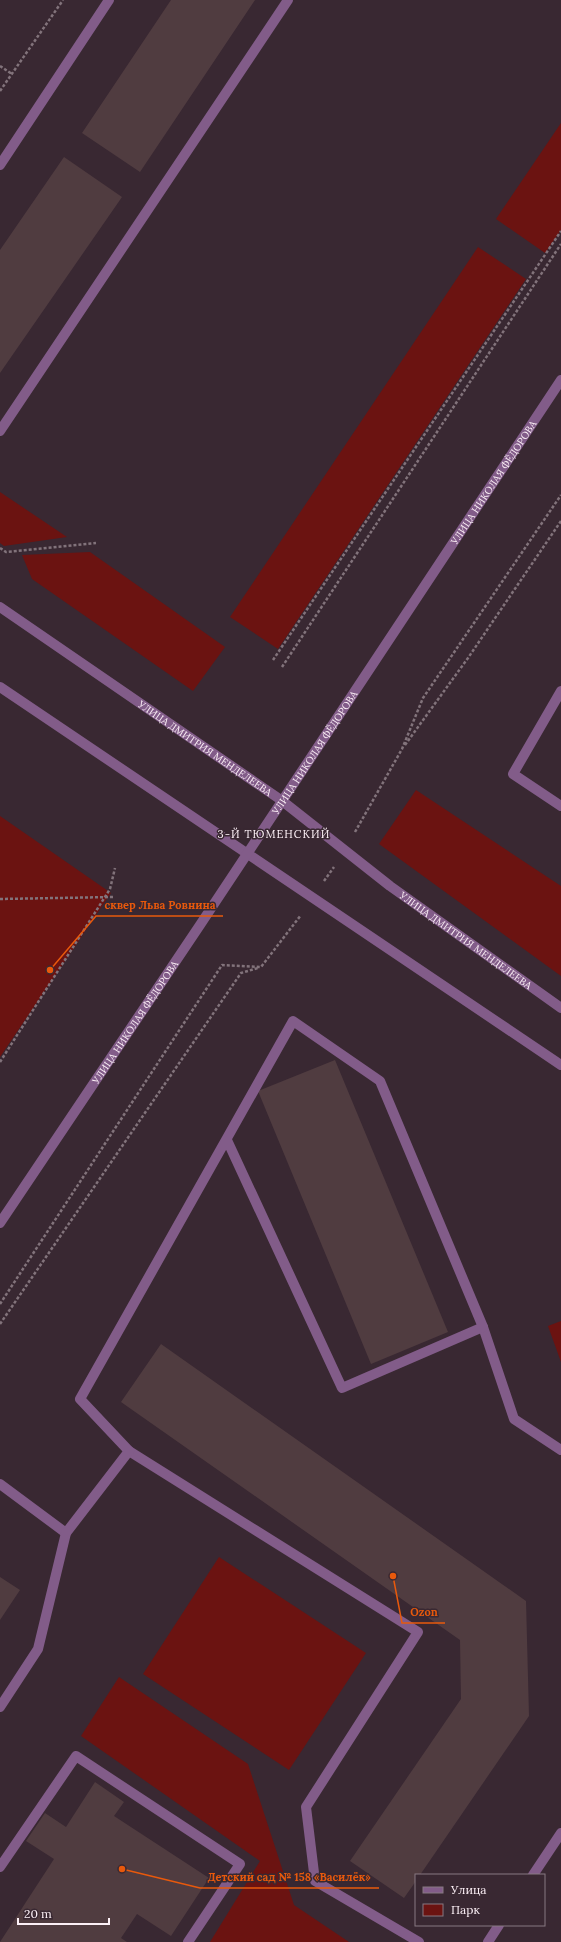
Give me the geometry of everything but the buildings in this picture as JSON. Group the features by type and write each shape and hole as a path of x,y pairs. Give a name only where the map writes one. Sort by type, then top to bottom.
{"street":[{"path":"0,165 109,0"},
{"path":"0,431 288,0"},
{"name":"УЛИЦА НИКОЛАЯ ФЁДОРОВА","path":"0,1223 200,925 561,380"},
{"name":"УЛИЦА ДМИТРИЯ МЕНДЕЛЕЕВА","path":"0,607 282,800 390,886 561,1008"},
{"path":"0,687 561,1065"},
{"path":"561,691 513,774 561,806"},
{"path":"419,1942 315,1881 306,1807 418,1632 129,1451 80,1400 293,1021 380,1081 483,1327 514,1419 561,1450"},
{"path":"227,1140 342,1388 483,1327"},
{"path":"0,1707 38,1649 66,1533 129,1451"},
{"path":"0,1484 66,1533"},
{"path":"0,1867 76,1756 240,1864 188,1942"},
{"path":"534,1874 560,1835"},
{"path":"488,1942 498,1926"}],"path":[{"path":"0,91 63,0"},
{"path":"0,66 12,74"},
{"path":"273,660 561,231"},
{"path":"282,667 561,244"},
{"path":"402,749 423,698 561,495"},
{"path":"0,1324 241,973 261,967 314,898 345,850 402,749 468,658 561,521"},
{"path":"0,548 6,552 96,543"},
{"path":"0,1062 110,889 115,868"},
{"path":"0,899 114,897"},
{"path":"0,1304 222,965 261,967"}],"green space":[{"path":"561,123 561,230 545,253 496,219"},
{"path":"478,247 526,279 278,649 230,617"},
{"path":"0,492 67,537 4,546 0,543"},
{"path":"90,552 225,647 193,691 32,579 22,555"},
{"path":"416,790 561,886 561,976 379,844"},
{"path":"0,816 111,893 0,1057"},
{"path":"561,1321 561,1362 548,1326"},
{"path":"219,1557 366,1653 289,1770 143,1674"},
{"path":"119,1677 248,1764 294,1905 349,1942 210,1942 260,1861 81,1736"}],"place":[{"name":"сквер Льва Ровнина","path":"50,970"},
{"name":"Ozon","path":"393,1576"},
{"name":"Детский сад № 158 «Василёк»","path":"122,1869"}],"district":[{"name":"3-Й ТЮМЕНСКИЙ","path":"274,834"}]}
